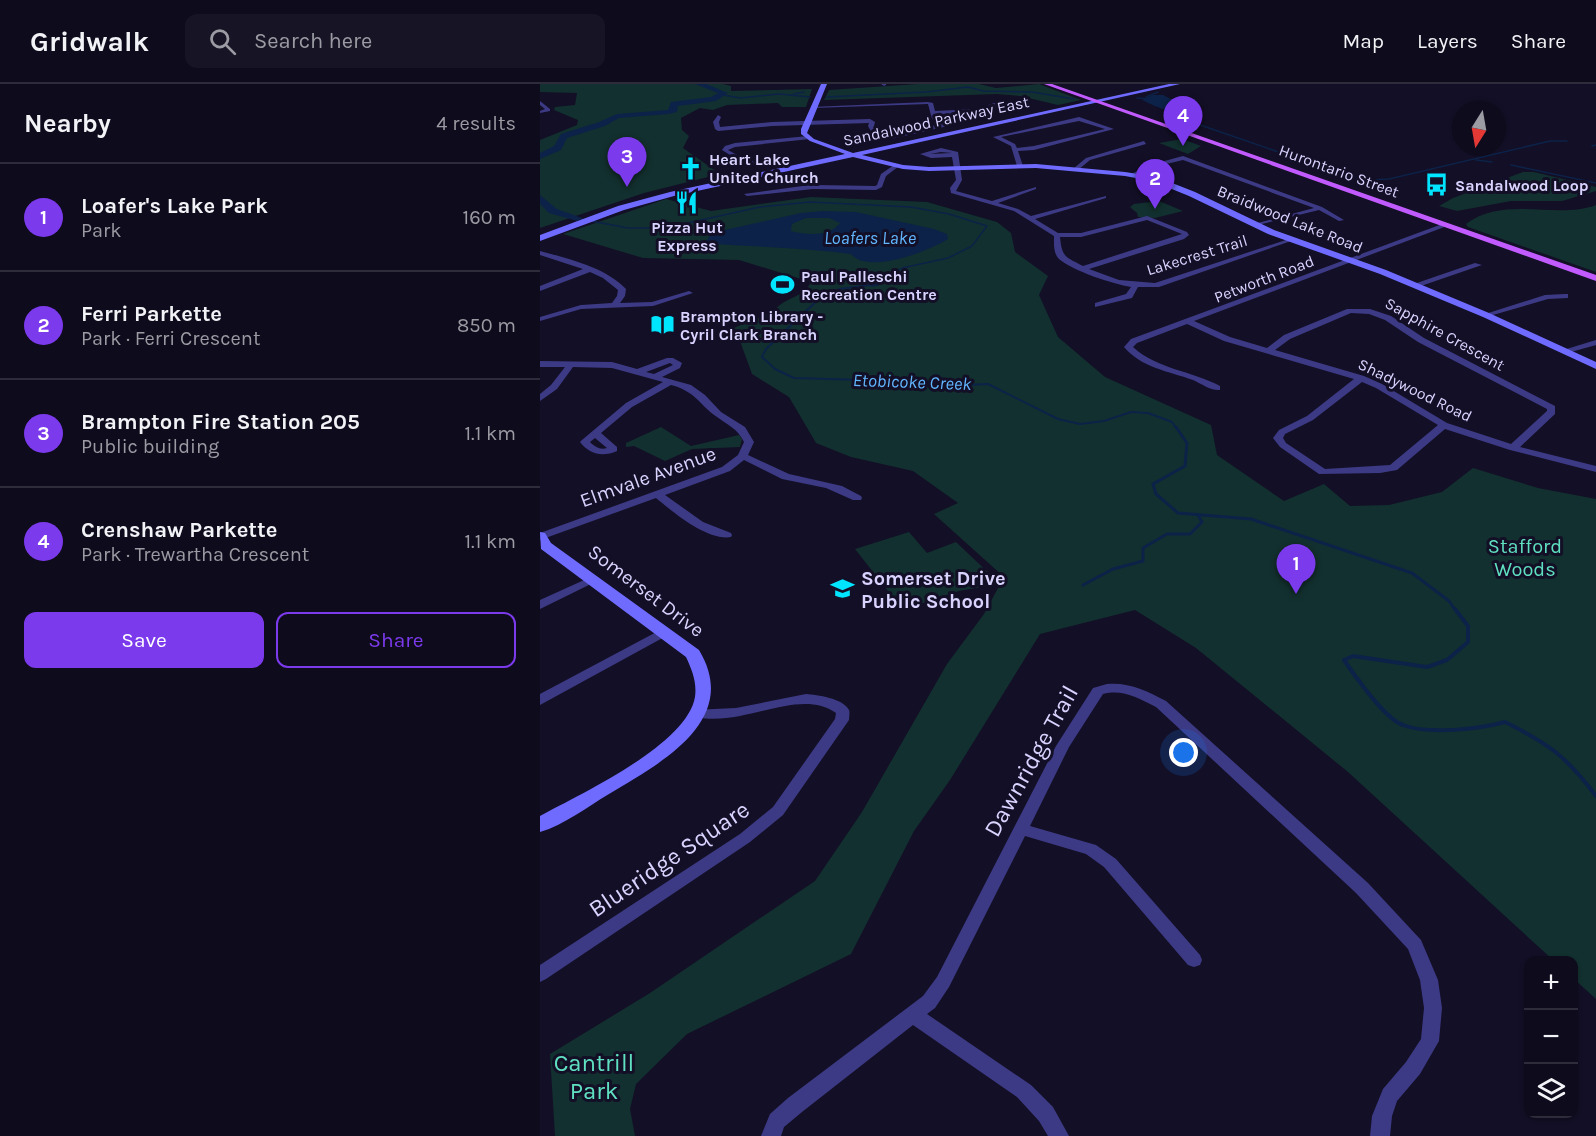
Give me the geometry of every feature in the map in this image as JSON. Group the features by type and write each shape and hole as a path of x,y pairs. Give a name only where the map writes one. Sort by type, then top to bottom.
{"main road":[{"name":"Hurontario Street","path":"1047,84 1097,100"},
{"name":"Hurontario Street","path":"1057,84 1140,116 1596,278"}],"street":[{"path":"739,84 766,84"},
{"path":"808,138 804,134 807,123 824,84"},
{"path":"1097,100 1166,84"},
{"path":"1097,100 1177,84"},
{"name":"Sandalwood Parkway East","path":"540,232 672,191 1097,100"},
{"path":"540,102 548,110 540,112"},
{"path":"718,117 716,122 718,129 870,121 874,132 891,137 946,125 935,119 931,104 928,103 813,107"},
{"path":"933,113 972,111 996,106 999,103"},
{"path":"1016,150 1034,148 1111,129 1079,118 996,137 1013,146 1020,166"},
{"path":"758,163 745,162 725,150 735,145 808,138"},
{"name":"Braidwood Lake Road","path":"808,138 848,154 896,166 957,168 1020,166 1076,169 1133,175 1174,186 1291,240 1415,285 1596,366"},
{"path":"1076,169 1088,159 1144,143"},
{"path":"955,155 959,180 953,192 1016,210 1057,235 1081,234 1147,218 1185,233 1186,236 1084,268"},
{"path":"1133,175 1148,166 1183,158 1320,208 1341,220"},
{"path":"747,194 813,187 876,188 880,186 883,174 896,166"},
{"path":"812,176 815,178 813,187"},
{"path":"992,203 1034,188"},
{"path":"1032,218 1104,197"},
{"path":"1256,225 1320,208"},
{"name":"Sandalwood Parkway East","path":"540,238 584,219"},
{"name":"Petworth Road","path":"1217,388 1207,382 1145,361 1128,347 1134,341 1445,225"},
{"name":"Lakecrest Trail","path":"1057,235 1058,251 1061,256 1115,283 1135,287 1156,285 1291,240"},
{"path":"540,253 614,280 622,289 621,296 615,305"},
{"path":"540,259 549,256"},
{"path":"1415,285 1478,266"},
{"path":"540,289 588,270"},
{"path":"1098,305 1129,296 1135,287"},
{"path":"540,319 580,307 653,304 688,293"},
{"path":"1486,315 1548,297 1564,296"},
{"name":"Sapphire Crescent","path":"1270,350 1287,337 1350,311 1372,311 1402,326 1421,340 1552,408 1552,412 1513,447"},
{"name":"Shadywood Road","path":"1189,322 1227,339 1361,378 1379,386 1444,425 1513,447 1596,469"},
{"path":"1564,351 1596,342"},
{"path":"638,372 670,360 678,363 677,366 655,377"},
{"path":"540,398 554,387 572,363"},
{"name":"Elmvale Avenue","path":"540,364 612,365 670,382 695,392 718,414 742,429 749,442 742,457 726,469 540,536"},
{"path":"1361,378 1310,418 1282,432 1278,438 1323,472 1380,471 1393,468 1444,425"},
{"path":"596,434 629,405 670,382"},
{"path":"742,457 754,459 776,472 841,490 857,498"},
{"path":"658,494 680,512 712,532 727,535"},
{"name":"Somerset Drive","path":"540,536 546,546 693,654 701,667 703,699 698,714 680,738 659,756 540,825"},
{"path":"540,605 593,579"},
{"path":"540,700 664,632"},
{"name":"Dawnridge Trail","path":"771,1136 777,1121 795,1105 929,1002 943,981 1063,746 1098,691 1112,686 1129,689 1161,705 1362,888 1415,945 1429,980 1433,1008 1430,1041 1413,1068 1390,1095 1382,1116 1380,1136"},
{"name":"Blueridge Square","path":"540,974 746,838 778,811 842,720 843,711 831,701 821,699 795,700 735,713 698,714"},
{"path":"1021,829 1091,849 1110,863 1194,960"},
{"path":"914,1015 1024,1091 1046,1114 1059,1136"}],"green space":[{"path":"540,84 723,84 731,86 731,91 812,89 806,107 782,107 778,103 727,105 713,110 700,108 681,118 682,130 689,136 683,148 720,174 644,193 540,228 540,140 577,125 578,120 554,110 555,107 575,105 577,93 540,92"},
{"path":"918,84 979,84 996,88 1039,84 1081,100 1058,105 1020,96 997,94 824,100 829,90"},
{"path":"1182,139 1201,146 1188,154 1159,143"},
{"path":"1523,172 1534,172 1596,187 1596,191 1562,201 1511,201 1457,211 1439,206 1453,198"},
{"path":"811,197 927,202 997,222 1011,233 1015,252 1048,276 1039,295 1058,337 1105,377 1211,425 1217,455 1284,501 1324,484 1350,506 1389,505 1442,492 1473,468 1538,488 1596,499 1596,999 1578,983 1578,956 1549,956 1348,772 1196,648 1135,610 1040,634 950,780 914,831 851,954 687,1034 636,1084 630,1109 635,1136 555,1136 550,1054 650,993 815,881 862,812 947,664 984,614 1004,577 934,514 958,503 913,471 851,457 816,443 789,397 752,374 740,341 717,335 774,311 778,306 799,295 811,282 739,260 643,258 563,234 666,199 711,211"},
{"path":"1159,201 1183,211 1155,218 1138,217 1130,207 1134,204"},
{"path":"1596,205 1596,272 1468,227 1466,224 1481,215 1497,211 1565,210"},
{"path":"661,427 691,446 739,435 742,439 740,447 692,449 665,461 634,446 626,447 626,443"},
{"path":"909,532 927,553 956,542 995,579 993,585 959,591 903,610 855,549"}],"water":[{"path":"1153,95 1163,95 1175,101 1172,104 1190,107 1173,112 1142,100"},
{"name":"Loafers Lake","path":"856,212 934,229 947,234 948,239 913,255 884,262 859,260 851,254 714,244 707,241 710,235 720,231 801,213","holes":["806,218 829,218 840,223 830,231 810,234 791,231 792,224"]}],"waterway":[{"name":"Etobicoke Creek","path":"540,156 558,148 564,136 602,124 617,116 669,112 674,110 674,104 713,99 724,93 699,84"},
{"path":"827,97 926,92 968,87 983,91 1032,92 1074,99"},
{"path":"794,94 804,92"},
{"path":"1146,97 1158,92"},
{"path":"723,95 740,98 779,94 810,97"},
{"path":"1137,98 1150,99"},
{"path":"1177,110 1176,113 1180,118 1345,175 1369,180 1389,179 1550,141 1567,141"},
{"path":"1592,146 1596,145"},
{"path":"1476,160 1492,162"},
{"path":"1511,165 1596,183"},
{"name":"Etobicoke Creek","path":"540,198 553,211 577,218"},
{"name":"Etobicoke Creek","path":"591,221 628,228 665,228 760,207 810,202 911,207 949,214 987,226 972,246 948,258 902,268 878,285 872,286"},
{"name":"Etobicoke Creek","path":"577,218 585,220"},
{"name":"Etobicoke Creek","path":"879,284 840,289 823,295 766,349 762,357 775,369 794,378 900,381 941,386 988,384 1058,419 1080,424 1104,421 1131,412 1148,413 1172,422 1177,429"},
{"name":"Etobicoke Creek","path":"1176,427 1187,443 1185,466 1153,484 1156,494 1178,513 1251,519 1412,573 1449,601 1456,611"},
{"path":"1083,585 1113,569 1143,561 1143,548 1167,534 1190,534 1202,522 1198,515"},
{"name":"Etobicoke Creek","path":"1455,609 1468,626 1468,642 1447,660 1427,667 1353,656 1344,660 1388,715 1403,725 1426,730 1440,730 1468,729 1505,722 1556,752 1596,796"}],"place":[{"name":"Crenshaw Parkette","path":"1183,146"},
{"name":"Heart Lake United Church","path":"691,168"},
{"name":"Sandalwood Loop","path":"1437,185"},
{"name":"Brampton Fire Station 205","path":"627,187"},
{"name":"Pizza Hut Express","path":"687,202"},
{"name":"Ferri Parkette","path":"1155,209"},
{"name":"Paul Palleschi Recreation Centre","path":"783,285"},
{"name":"Brampton Library - Cyril Clark Branch","path":"662,325"},
{"name":"Somerset Drive Public School","path":"843,589"},
{"name":"Loafer's Lake Park","path":"1296,594"}],"park label":[{"name":"Stafford Woods","path":"1525,558"},
{"name":"Cantrill Park","path":"594,1077"}]}
